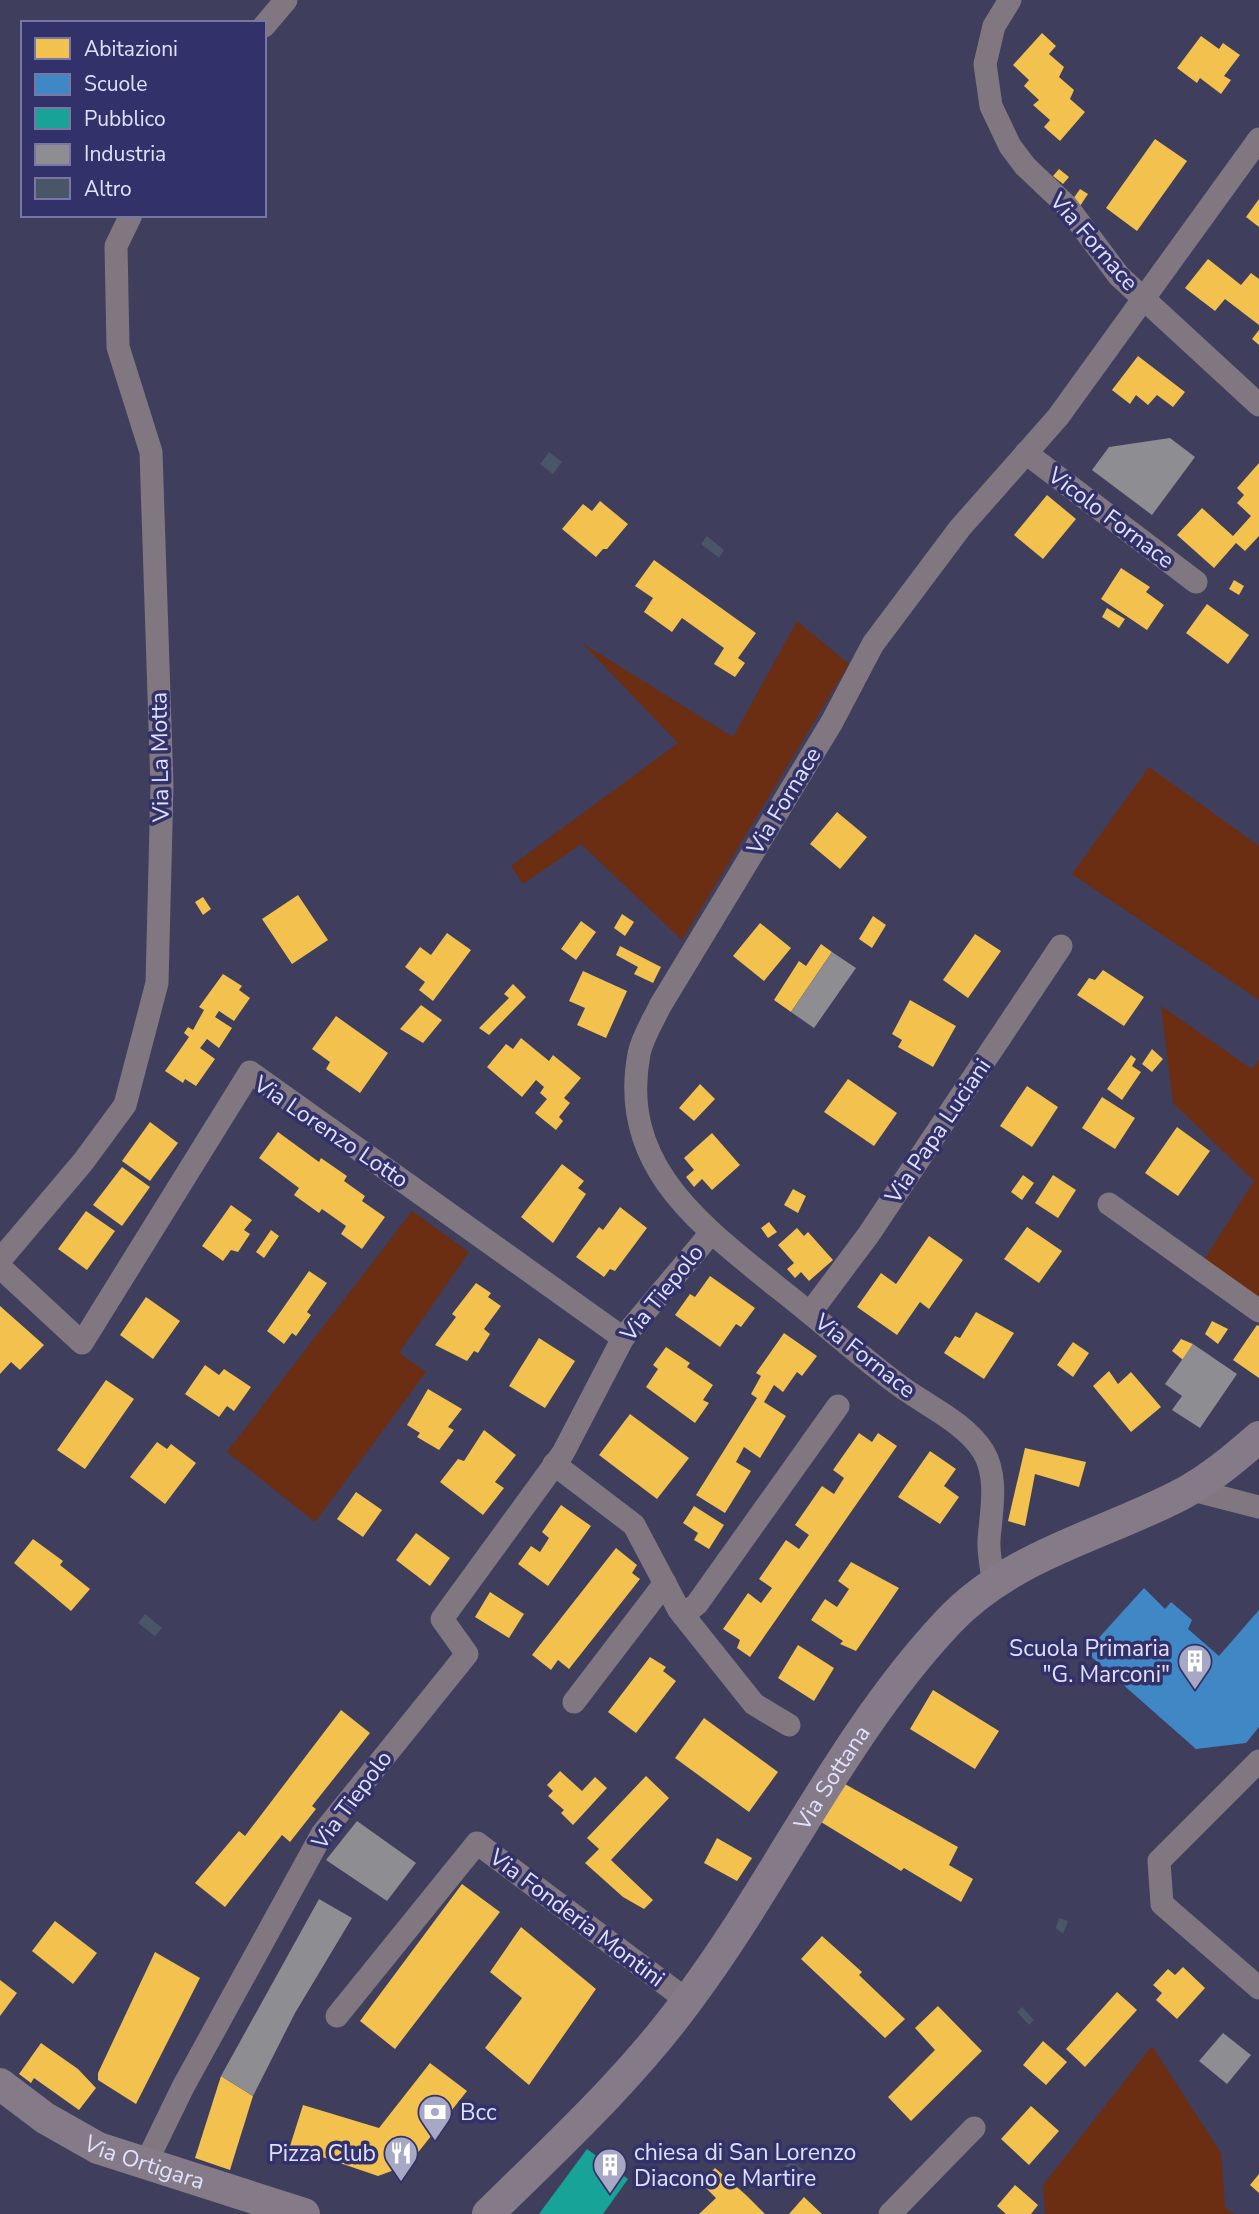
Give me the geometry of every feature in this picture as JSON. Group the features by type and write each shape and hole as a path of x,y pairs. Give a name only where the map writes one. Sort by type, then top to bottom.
{"street":[{"path":"266,24 286,0"},
{"name":"Via Fornace","path":"993,1582 988,1542 993,1510 991,1475 984,1452 966,1432 896,1383 710,1233 666,1184 644,1144 636,1113 639,1052 660,1006 832,722 873,644 960,528 1058,417 1142,298 1119,276 1066,205 1025,166 998,125 987,90 985,64 994,26 1010,0"},
{"path":"1259,139 1142,298 1259,405"},
{"name":"Via La Motta","path":"0,1260 83,1161 125,1105 157,983 162,786 151,452 118,347 116,246 130,217"},
{"name":"Vicolo Fornace","path":"1026,453 1196,582"},
{"name":"Via Papa Luciani","path":"810,1313 869,1234 1061,946"},
{"name":"Via Lorenzo Lotto","path":"0,1267 82,1343 250,1072 623,1338"},
{"path":"1109,1204 1259,1311"},
{"name":"Via Tiepolo","path":"145,2165 183,2087 322,1834 467,1654 442,1619 554,1464 623,1338 710,1233"},
{"path":"683,1615 697,1604 838,1406"},
{"name":"Via Sottana","path":"488,2214 629,2074 688,2000 890,1689 949,1621 993,1582 1085,1535 1189,1489 1259,1437"},
{"path":"554,1464 634,1525 683,1615 754,1704 789,1725"},
{"path":"1189,1489 1259,1507"},
{"path":"574,1702 665,1583"},
{"path":"1259,1761 1159,1861 1162,1904 1259,1988"},
{"name":"Via Fonderia Montini","path":"337,2016 477,1843 688,2000"},
{"name":"Via Ortigara","path":"0,2084 73,2135 145,2165 304,2214"},
{"path":"890,2214 974,2128"}],"shaded area":[{"path":"797,621 849,664 682,940 581,844 523,884 511,866 678,743 582,643 733,737"},
{"path":"1149,767 1259,846 1259,1000 1072,874"},
{"path":"1161,1006 1252,1069 1259,1060 1259,1295 1249,1306 1204,1260 1254,1181 1173,1103"},
{"path":"412,1211 469,1252 399,1353 426,1372 315,1522 227,1452"},
{"path":"1152,2046 1221,2153 1225,2208 1235,2214 1045,2214 1043,2185"}],"building: Abitazioni":[{"path":"1042,33 1056,46 1049,54 1064,67 1059,77 1074,90 1070,99 1085,112 1060,141 1044,127 1050,120 1033,105 1039,100 1024,86 1029,80 1013,65"},
{"path":"1201,36 1219,49 1223,43 1240,55 1224,76 1231,80 1221,94 1200,78 1197,83 1177,68"},
{"path":"1155,139 1187,161 1137,231 1106,208"},
{"path":"1059,169 1069,177 1063,184 1053,176"},
{"path":"1080,189 1088,194 1080,206 1073,199"},
{"path":"1259,199 1259,227 1246,217"},
{"path":"1208,259 1241,285 1251,273 1259,279 1259,325 1225,299 1215,311 1185,288"},
{"path":"1259,330 1259,345 1252,339"},
{"path":"1138,356 1185,392 1173,407 1157,395 1148,405 1136,395 1130,404 1112,390"},
{"path":"1259,463 1259,536 1245,551 1236,543 1214,568 1177,535 1202,508 1233,536 1251,516 1237,503 1244,495 1237,488"},
{"path":"1047,495 1076,519 1043,559 1014,535"},
{"path":"600,501 628,524 607,549 603,549 596,557 562,529 583,504 592,511"},
{"path":"654,560 756,633 738,658 745,663 735,677 714,664 724,648 682,618 672,632 644,612 653,598 635,586"},
{"path":"1121,568 1150,587 1146,592 1164,605 1147,630 1101,599"},
{"path":"1234,580 1244,586 1239,595 1229,589"},
{"path":"1207,604 1249,635 1228,664 1186,633"},
{"path":"1107,608 1125,619 1119,628 1102,617"},
{"path":"837,812 867,837 840,869 810,844"},
{"path":"298,895 328,940 292,964 262,919"},
{"path":"203,897 211,909 203,915 195,902"},
{"path":"622,914 634,922 625,936 614,928"},
{"path":"873,916 886,925 872,948 859,939"},
{"path":"581,921 596,932 576,960 561,949"},
{"path":"760,923 791,948 764,981 733,956"},
{"path":"447,933 471,950 433,1001 419,990 425,982 405,967 420,947 431,955"},
{"path":"975,934 1001,951 968,998 943,980"},
{"path":"821,944 832,952 791,1012 774,1000 799,961 806,966"},
{"path":"620,946 661,967 653,983 634,974 638,967 616,955"},
{"path":"1103,970 1144,997 1124,1026 1077,995 1089,978 1095,980"},
{"path":"583,971 627,991 606,1038 577,1025 585,1008 569,1001"},
{"path":"223,974 242,986 239,990 250,998 234,1021 219,1011 215,1017 232,1028 219,1048 207,1039 200,1048 215,1059 196,1086 185,1079 183,1083 165,1071 189,1037 184,1033 188,1027 193,1030 204,1010 199,1007"},
{"path":"513,984 526,997 489,1035 479,1028 509,998 504,994"},
{"path":"910,1000 956,1026 933,1067 898,1047 902,1040 892,1034"},
{"path":"421,1005 442,1020 423,1043 400,1029"},
{"path":"336,1016 388,1053 360,1093 326,1069 330,1062 312,1049"},
{"path":"521,1038 549,1061 553,1055 581,1078 564,1098 570,1103 559,1117 563,1121 556,1130 535,1113 547,1099 540,1093 544,1087 536,1080 522,1097 487,1067 506,1044 513,1049"},
{"path":"1152,1049 1163,1059 1152,1072 1142,1064"},
{"path":"1131,1055 1136,1059 1132,1066 1141,1072 1122,1100 1107,1089"},
{"path":"848,1079 897,1113 874,1146 824,1112"},
{"path":"700,1084 715,1099 694,1121 679,1108"},
{"path":"1027,1086 1058,1107 1032,1147 1000,1126"},
{"path":"1102,1097 1135,1118 1115,1149 1082,1128"},
{"path":"150,1122 178,1143 150,1181 122,1161"},
{"path":"1177,1127 1210,1151 1178,1196 1145,1173"},
{"path":"278,1132 319,1162 321,1158 347,1176 344,1181 365,1196 362,1201 385,1217 362,1249 341,1234 346,1226 322,1209 319,1213 294,1195 299,1188 259,1158"},
{"path":"712,1133 740,1165 712,1190 702,1179 694,1187 686,1177 694,1170 684,1158"},
{"path":"562,1164 584,1181 578,1188 586,1194 553,1243 521,1217"},
{"path":"122,1167 150,1187 122,1226 93,1205"},
{"path":"1023,1175 1034,1183 1022,1200 1011,1192"},
{"path":"1053,1175 1076,1190 1058,1218 1035,1203"},
{"path":"793,1189 806,1196 798,1213 784,1205"},
{"path":"231,1205 252,1220 244,1230 250,1234 238,1252 231,1250 223,1261 202,1246"},
{"path":"620,1207 647,1228 615,1271 610,1269 604,1277 576,1257 599,1227 603,1230"},
{"path":"86,1211 115,1231 87,1270 58,1249"},
{"path":"769,1222 777,1232 768,1238 761,1228"},
{"path":"1027,1227 1062,1251 1039,1283 1004,1259"},
{"path":"797,1228 804,1236 808,1232 833,1260 809,1281 801,1272 795,1278 787,1269 794,1263 778,1245"},
{"path":"271,1230 279,1236 264,1258 256,1252"},
{"path":"929,1236 963,1260 929,1309 920,1302 897,1335 857,1307 881,1273 896,1284"},
{"path":"309,1271 327,1283 307,1312 311,1315 296,1336 292,1333 284,1344 267,1331"},
{"path":"710,1276 755,1308 741,1327 736,1324 720,1347 675,1315 690,1294 695,1297"},
{"path":"476,1283 491,1293 488,1297 501,1306 484,1329 490,1334 478,1353 474,1351 467,1361 435,1345 456,1317 452,1314"},
{"path":"146,1297 180,1321 153,1359 120,1335"},
{"path":"0,1306 44,1345 20,1370 11,1362 0,1374"},
{"path":"976,1312 1014,1333 984,1379 944,1353 955,1336 960,1338"},
{"path":"1212,1321 1228,1329 1218,1344 1205,1334"},
{"path":"1257,1325 1259,1326 1259,1378 1233,1360"},
{"path":"784,1333 817,1356 802,1376 797,1372 783,1392 774,1385 764,1402 786,1416 760,1458 744,1447 736,1462 751,1471 725,1513 696,1495 757,1398 751,1394 761,1376 756,1373"},
{"path":"539,1338 575,1361 545,1408 509,1386"},
{"path":"1181,1339 1193,1344 1183,1360 1172,1351"},
{"path":"1073,1342 1089,1353 1073,1377 1057,1365"},
{"path":"666,1347 690,1363 687,1367 713,1385 703,1400 709,1403 695,1423 646,1387 658,1369 653,1365"},
{"path":"205,1365 219,1375 224,1369 251,1387 234,1411 227,1406 219,1417 185,1394"},
{"path":"1109,1371 1118,1384 1131,1372 1161,1407 1131,1432 1093,1386"},
{"path":"106,1380 134,1399 85,1469 57,1450"},
{"path":"428,1389 462,1409 448,1427 454,1430 439,1450 417,1437 420,1433 407,1425"},
{"path":"630,1414 689,1458 657,1499 599,1455"},
{"path":"484,1430 516,1455 495,1482 504,1488 483,1515 440,1482 458,1459 464,1461"},
{"path":"859,1433 872,1442 878,1433 897,1446 750,1657 737,1648 740,1640 723,1629 748,1593 761,1603 772,1588 759,1579 786,1540 799,1549 809,1535 795,1525 822,1486 834,1494 844,1478 833,1470"},
{"path":"157,1442 167,1449 171,1444 196,1463 165,1504 130,1477"},
{"path":"1025,1448 1086,1462 1079,1487 1035,1474 1025,1526 1008,1521"},
{"path":"930,1451 956,1469 944,1486 959,1497 940,1524 898,1497"},
{"path":"356,1492 382,1510 363,1537 337,1519"},
{"path":"561,1505 591,1526 548,1586 518,1564 531,1546 540,1552 549,1538 542,1532"},
{"path":"694,1506 724,1525 709,1549 694,1540 698,1533 683,1523"},
{"path":"416,1533 450,1558 430,1586 396,1560"},
{"path":"33,1539 63,1561 60,1565 90,1589 71,1611 14,1563"},
{"path":"616,1548 637,1565 632,1573 640,1579 569,1669 558,1660 551,1670 532,1655"},
{"path":"851,1562 899,1588 856,1651 840,1644 843,1641 811,1620 825,1599 837,1607 849,1589 838,1581"},
{"path":"490,1592 524,1614 509,1638 475,1617"},
{"path":"798,1645 834,1668 814,1701 778,1678"},
{"path":"650,1657 666,1667 663,1671 676,1681 636,1733 608,1712"},
{"path":"933,1690 999,1731 975,1769 910,1729"},
{"path":"341,1710 370,1733 312,1806 316,1809 290,1842 282,1835 225,1907 195,1883 239,1831 245,1836"},
{"path":"704,1718 778,1772 749,1812 675,1758"},
{"path":"560,1771 582,1791 595,1777 607,1788 573,1825 561,1813 564,1810 548,1796 553,1791 547,1785"},
{"path":"646,1776 669,1798 611,1860 653,1900 644,1909 623,1897 585,1863 599,1849 587,1838"},
{"path":"843,1783 958,1847 949,1865 973,1879 961,1902 904,1868 901,1871 821,1822"},
{"path":"717,1838 752,1858 737,1881 704,1863"},
{"path":"462,1884 500,1912 395,2049 360,2021"},
{"path":"55,1921 97,1953 73,1984 32,1951"},
{"path":"521,1927 596,1989 529,2085 485,2048 522,1998 490,1972"},
{"path":"822,1936 862,1972 859,1975 905,2019 885,2038 801,1959"},
{"path":"155,1952 200,1978 136,2104 98,2080 98,2073"},
{"path":"1183,1967 1205,1988 1177,2019 1156,2000 1162,1993 1153,1985 1168,1969 1175,1975"},
{"path":"0,1980 17,1993 0,2016"},
{"path":"1117,1992 1137,2010 1085,2067 1066,2049"},
{"path":"938,2006 982,2051 911,2121 888,2097 935,2050 915,2028"},
{"path":"1043,2041 1067,2062 1046,2085 1023,2065"},
{"path":"41,2043 78,2069 96,2088 79,2110 34,2078 31,2083 19,2074"},
{"path":"430,2063 467,2091 408,2165 378,2176 290,2146 303,2105 379,2128"},
{"path":"221,2076 253,2096 230,2170 195,2158"},
{"path":"1031,2106 1059,2131 1029,2165 1001,2139"},
{"path":"715,2168 765,2214 699,2214 716,2198 701,2183"},
{"path":"1259,2174 1259,2193 1250,2185"},
{"path":"1015,2185 1038,2205 1031,2214 1006,2214 997,2206"},
{"path":"804,2197 822,2214 789,2214"}],"building: Scuole":[{"name":"Scuola Primaria \"G. Marconi\"","path":"1144,1588 1165,1609 1171,1602 1192,1620 1188,1629 1219,1656 1259,1610 1259,1727 1246,1743 1196,1749 1086,1652"}],"building: Pubblico":[{"path":"587,2149 628,2179 603,2214 539,2214"}],"building: Industria":[{"path":"1170,438 1195,457 1152,515 1092,470 1109,447"},
{"path":"832,952 856,968 814,1028 791,1012"},
{"path":"1193,1344 1237,1374 1200,1428 1172,1410 1182,1396 1165,1384"},
{"path":"357,1821 416,1863 387,1901 326,1860"},
{"path":"319,1899 352,1918 295,2013 253,2096 221,2076"},
{"path":"1223,2033 1251,2055 1227,2084 1199,2061"}],"building: Altro":[{"path":"549,452 562,462 553,474 540,464"},
{"path":"707,536 724,550 719,558 701,544"},
{"path":"145,1614 162,1628 155,1636 138,1623"},
{"path":"1059,1918 1068,1921 1063,1934 1056,1928"},
{"path":"1022,2007 1034,2020 1029,2025 1017,2012"},
{"path":"804,2150 808,2160 798,2164 794,2154"},
{"path":"792,2160 803,2170 794,2181 781,2170"}],"place":[{"name":"Scuola Primaria \"G. Marconi\"","path":"1195,1691"},
{"name":"Bcc","path":"435,2142"},
{"name":"Pizza Club","path":"401,2183"},
{"name":"chiesa di San Lorenzo Diacono e Martire","path":"610,2195"}]}
